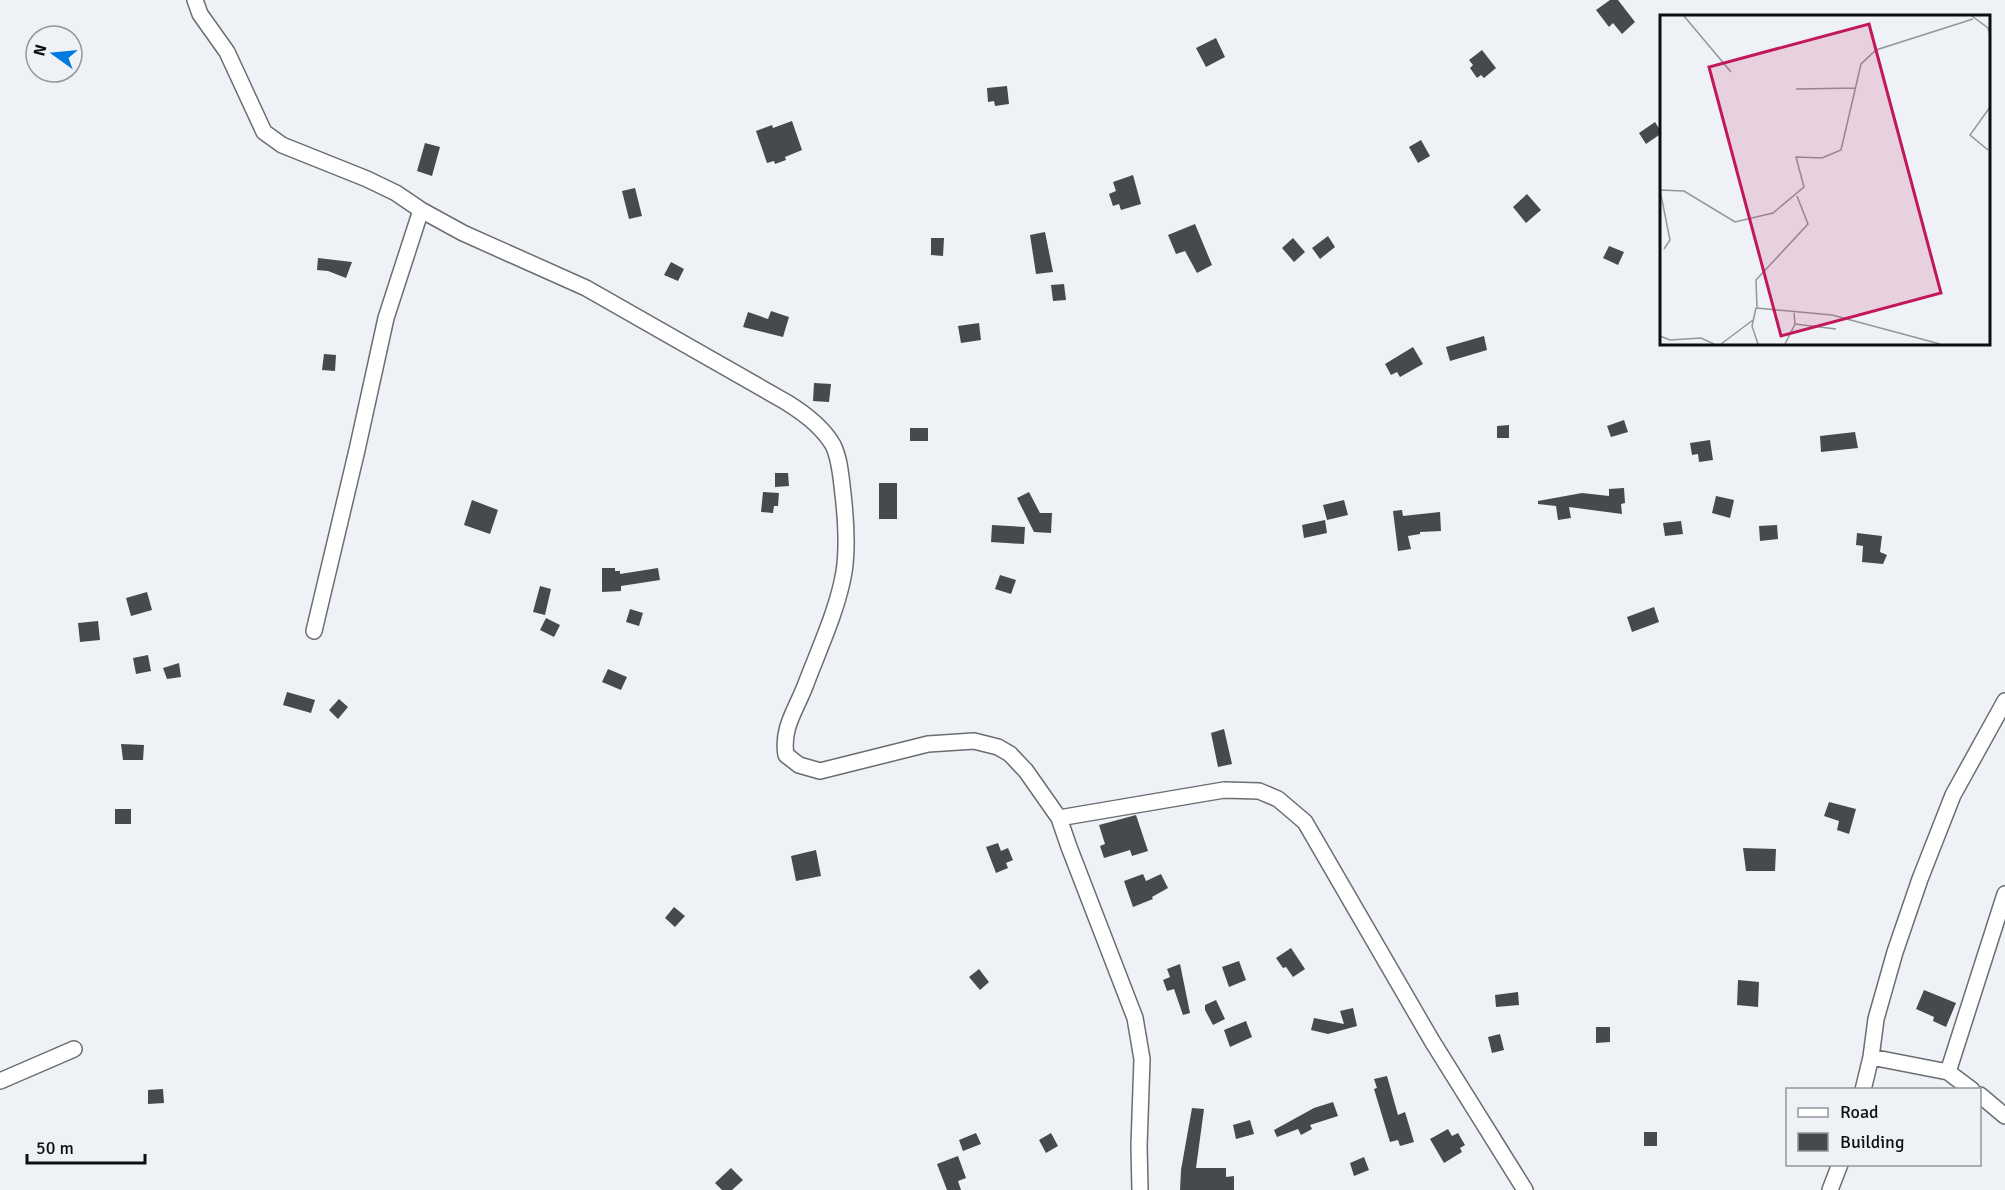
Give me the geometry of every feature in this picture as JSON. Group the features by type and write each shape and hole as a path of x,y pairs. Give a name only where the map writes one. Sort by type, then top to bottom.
{"street":[{"path":"195,0 200,14 227,52 264,132 282,145 367,179 396,193 463,233 586,288 776,396 802,412 822,429 834,446 840,471 847,529 844,573 827,627 788,724 784,741 786,755 799,765 820,771 928,744 974,741 998,747 1011,754 1026,771 1059,818 1136,1018 1142,1059 1138,1146 1140,1190"},
{"path":"314,631 386,318 421,210"},
{"path":"1863,1088 1871,1057 1876,1019 1895,952 1920,879 1953,795 2005,701"},
{"path":"1059,818 1224,790 1259,791 1278,799 1305,822 1432,1041 1525,1190"},
{"path":"1948,1072 2005,894"},
{"path":"0,1081 74,1049"},
{"path":"1871,1057 1948,1072 1971,1088"},
{"path":"1981,1096 2005,1116"},
{"path":"1830,1190 1839,1166"}],"building":[{"path":"1610,0 1618,0 1635,22 1622,34 1613,23 1609,27 1596,10"},
{"path":"1216,38 1225,57 1206,67 1196,48"},
{"path":"1482,50 1496,68 1484,78 1481,75 1477,78 1470,68 1473,65 1469,60"},
{"path":"1007,86 1009,104 995,106 994,101 988,102 987,88"},
{"path":"792,121 802,150 785,157 786,160 775,164 774,161 767,163 756,131"},
{"path":"1655,122 1660,130 1660,134 1646,144 1639,133"},
{"path":"1421,140 1430,156 1418,163 1409,147"},
{"path":"425,143 440,147 432,176 417,171"},
{"path":"1133,175 1141,204 1121,210 1119,204 1113,206 1109,194 1116,191 1113,182"},
{"path":"635,188 642,216 629,219 622,191"},
{"path":"1527,194 1541,210 1526,223 1513,207"},
{"path":"1195,224 1212,265 1197,273 1185,251 1176,254 1168,235"},
{"path":"1045,232 1053,272 1036,274 1030,235"},
{"path":"1328,236 1335,247 1320,259 1312,248"},
{"path":"931,238 944,238 943,256 931,255"},
{"path":"1293,238 1305,252 1294,262 1282,248"},
{"path":"1609,246 1624,252 1618,265 1603,258"},
{"path":"318,258 352,262 346,278 328,271 317,270"},
{"path":"671,262 684,269 678,281 664,275"},
{"path":"1064,284 1066,300 1053,301 1051,285"},
{"path":"771,311 789,317 783,337 743,327 748,312 768,319"},
{"path":"979,323 981,340 961,343 958,326"},
{"path":"1484,336 1487,350 1450,361 1446,347"},
{"path":"1413,347 1423,364 1400,377 1397,372 1391,375 1385,364"},
{"path":"324,354 336,355 335,371 322,370"},
{"path":"814,383 831,384 829,402 813,401"},
{"path":"1624,420 1628,432 1611,437 1607,426"},
{"path":"1509,425 1509,438 1497,438 1497,426"},
{"path":"910,428 928,428 928,441 910,441"},
{"path":"1855,432 1858,448 1821,452 1820,436"},
{"path":"1710,440 1713,460 1699,462 1698,454 1692,455 1690,443"},
{"path":"775,473 788,473 789,486 775,487"},
{"path":"879,483 897,483 897,519 879,519"},
{"path":"1624,488 1625,503 1621,504 1622,514 1569,507 1571,518 1558,520 1556,506 1538,504 1538,501 1582,493 1609,496 1609,489"},
{"path":"763,492 779,493 778,506 774,506 773,513 761,512"},
{"path":"1029,492 1040,513 1052,513 1051,533 1034,532 1017,498"},
{"path":"1716,496 1734,500 1730,518 1712,513"},
{"path":"472,500 498,510 490,534 464,525"},
{"path":"1344,500 1348,515 1327,520 1323,505"},
{"path":"1402,510 1403,516 1440,512 1441,531 1420,532 1420,534 1408,536 1411,549 1398,551 1393,511"},
{"path":"1325,520 1327,533 1304,538 1302,525"},
{"path":"1681,521 1683,534 1665,536 1663,523"},
{"path":"992,525 1025,527 1024,544 991,542"},
{"path":"1777,525 1778,539 1760,541 1759,526"},
{"path":"1857,533 1882,536 1880,552 1887,555 1883,564 1862,562 1863,546 1856,545"},
{"path":"602,568 615,568 615,571 620,571 620,574 658,568 660,580 621,586 621,591 602,592"},
{"path":"1000,575 1016,580 1011,594 995,589"},
{"path":"540,586 551,589 545,615 533,612"},
{"path":"147,592 152,610 131,616 126,598"},
{"path":"1654,607 1659,622 1632,632 1627,617"},
{"path":"630,609 643,613 639,626 626,622"},
{"path":"546,618 560,625 554,637 540,630"},
{"path":"98,621 100,640 80,642 78,623"},
{"path":"148,655 151,671 136,674 133,658"},
{"path":"179,663 181,677 167,679 163,668"},
{"path":"608,669 627,677 621,690 602,682"},
{"path":"287,692 315,700 311,713 283,705"},
{"path":"339,699 348,707 338,719 329,710"},
{"path":"1224,729 1232,764 1218,767 1211,733"},
{"path":"121,744 144,745 143,760 123,760"},
{"path":"1829,802 1856,809 1849,834 1837,830 1839,821 1824,816"},
{"path":"115,809 131,809 131,824 115,824"},
{"path":"1136,815 1148,851 1132,856 1130,850 1104,858 1100,846 1105,844 1099,825"},
{"path":"998,843 1001,851 1008,848 1013,860 1006,863 1008,868 996,873 986,847"},
{"path":"1743,848 1776,849 1775,871 1746,871"},
{"path":"816,850 821,876 796,881 791,856"},
{"path":"1143,874 1146,881 1161,874 1168,888 1152,897 1153,899 1133,907 1124,881"},
{"path":"674,907 685,916 675,927 665,918"},
{"path":"1291,948 1305,969 1293,977 1276,958"},
{"path":"1239,961 1246,980 1229,987 1222,967"},
{"path":"1180,964 1190,1013 1183,1015 1174,989 1167,991 1163,980 1170,977 1167,969"},
{"path":"979,969 989,982 980,990 969,977"},
{"path":"1738,980 1759,982 1758,1007 1737,1005"},
{"path":"1924,990 1956,1003 1946,1027 1933,1021 1934,1017 1916,1009"},
{"path":"1518,992 1519,1005 1496,1007 1495,995"},
{"path":"1216,1000 1225,1019 1213,1025 1205,1010 1205,1005"},
{"path":"1353,1008 1357,1026 1328,1034 1311,1030 1314,1018 1344,1024 1340,1011"},
{"path":"1246,1021 1252,1037 1230,1047 1224,1030"},
{"path":"1596,1027 1610,1027 1610,1042 1596,1043"},
{"path":"1500,1034 1504,1050 1492,1053 1488,1037"},
{"path":"1387,1076 1398,1115 1405,1112 1414,1142 1400,1146 1398,1140 1390,1142 1374,1089 1377,1088 1374,1079"},
{"path":"163,1089 164,1103 148,1104 148,1090"},
{"path":"1333,1102 1338,1116 1310,1125 1312,1129 1301,1135 1298,1129 1277,1137 1274,1130 1314,1108"},
{"path":"1192,1108 1204,1109 1196,1168 1226,1168 1226,1177 1234,1176 1234,1190 1180,1190 1181,1170"},
{"path":"1250,1120 1254,1134 1236,1139 1233,1125"},
{"path":"1448,1129 1452,1136 1458,1133 1465,1145 1460,1148 1462,1152 1444,1163 1430,1139"},
{"path":"1644,1132 1657,1132 1657,1146 1644,1146"},
{"path":"976,1133 981,1144 963,1151 959,1140"},
{"path":"1051,1133 1058,1146 1046,1153 1039,1140"},
{"path":"958,1156 966,1178 958,1181 961,1190 947,1190 937,1164"},
{"path":"1364,1157 1369,1170 1354,1176 1350,1163"},
{"path":"731,1168 743,1180 732,1190 722,1190 715,1183"}]}
